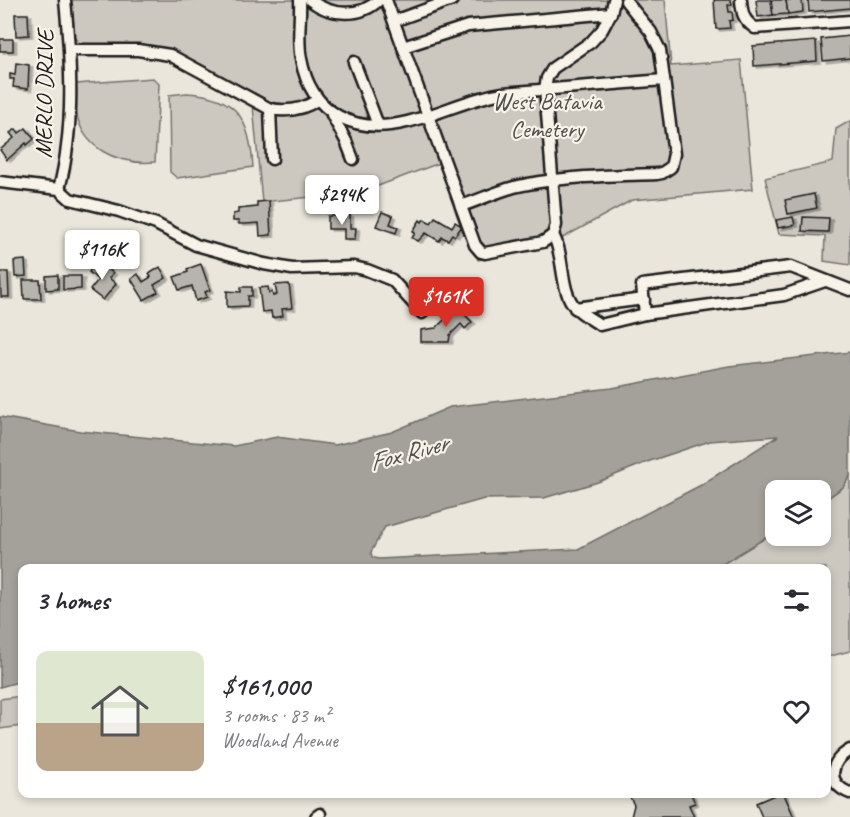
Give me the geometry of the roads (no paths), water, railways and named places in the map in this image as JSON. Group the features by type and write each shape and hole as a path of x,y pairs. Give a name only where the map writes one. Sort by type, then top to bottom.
{"street":[{"name":"MERLO DRIVE","path":"59,189 63,174 69,119 70,50 65,0"},
{"path":"300,0 300,57 308,82 318,100 328,110 339,118 361,124 406,122 491,95 664,80"},
{"path":"310,0 322,8"},
{"path":"300,18 312,9 354,12 369,8 379,0"},
{"path":"386,0 476,245 481,252 489,253 543,242 553,235 556,225 545,89 547,78 553,68 596,38 608,22 614,0"},
{"path":"394,21 452,0"},
{"path":"623,1 640,0"},
{"path":"741,0 742,15 755,28 850,21"},
{"path":"462,206 513,188 552,180 657,174 671,167 674,154 663,62 656,40 637,13 623,1"},
{"path":"403,47 468,26 611,13"},
{"path":"70,50 138,50 170,55 270,109 288,111 299,109 318,100"},
{"path":"354,62 378,125"},
{"path":"270,109 272,159"},
{"path":"328,110 346,141 353,159"},
{"path":"346,141 352,131 361,124"},
{"path":"0,182 59,189 70,199 119,210 156,224 196,245 264,264 292,269 354,267 367,270 392,280 422,314"},
{"path":"553,235 557,242 564,283 575,308 600,325 645,314 784,295 825,281"},
{"path":"645,314 642,285 791,267 850,290"},
{"path":"575,308 644,299"},
{"path":"850,750 836,759 833,767 834,779 841,790 850,794"}],"water":[{"name":"Fox River","path":"850,352 850,476 843,487 831,496 831,480 765,480 765,538 723,564 18,564 18,682 0,687 0,417 80,431 234,446 277,437 335,445 392,432 450,407 612,388 729,366","holes":["778,436 701,485 578,549 378,559 372,557 371,552 385,527 484,499 544,498 598,482 647,462 710,441"]}],"park label":[{"name":"West Batavia Cemetery","path":"547,115"}]}
